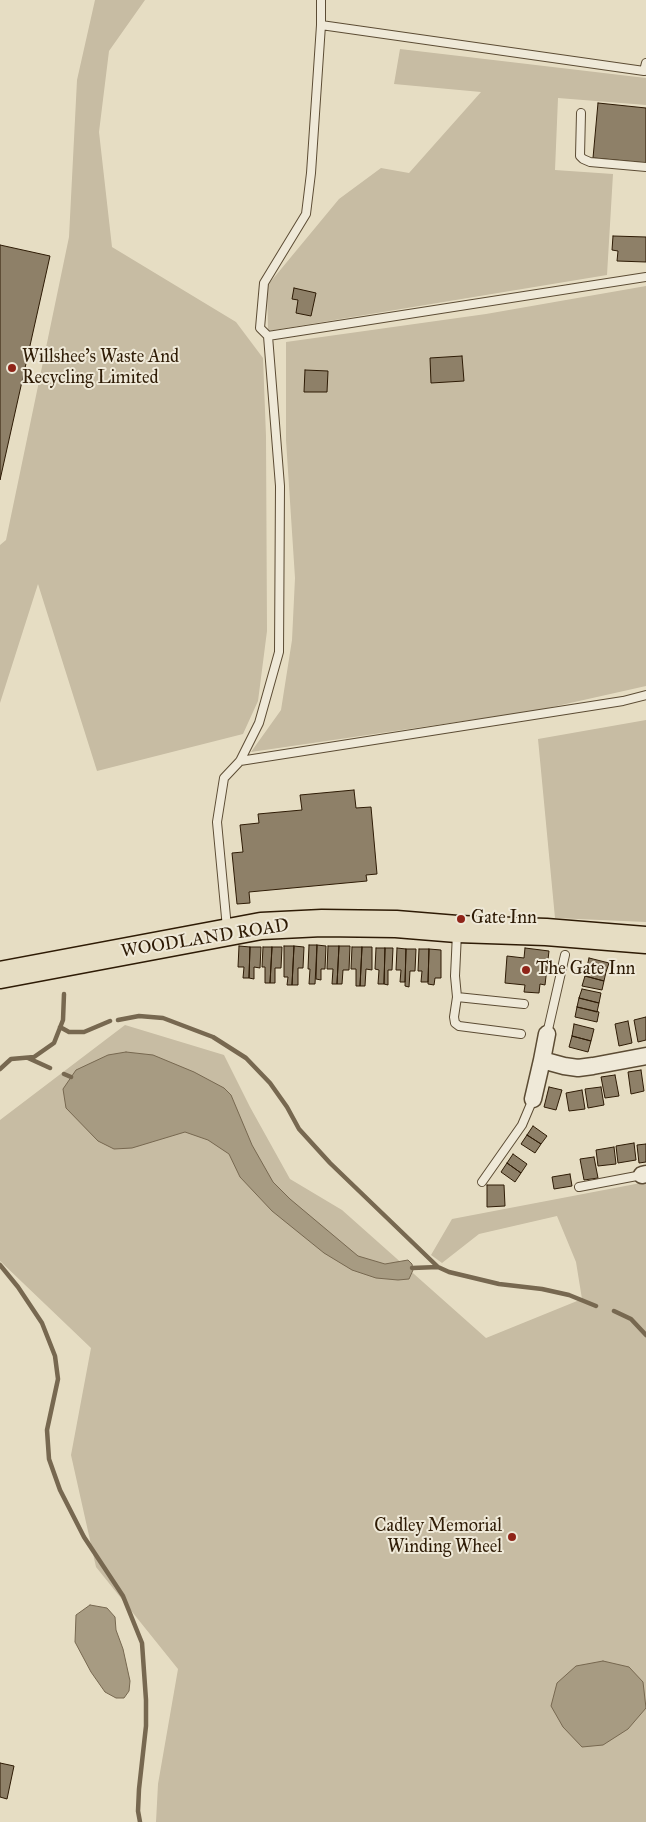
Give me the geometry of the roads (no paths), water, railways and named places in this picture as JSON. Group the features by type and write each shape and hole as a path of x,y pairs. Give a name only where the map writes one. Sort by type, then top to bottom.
{"highway":[{"name":"WOODLAND ROAD","path":"0,975 261,926 322,923 396,924 457,929 546,932 646,940"}],"street":[{"path":"533,1099 547,1034"},
{"path":"542,1060 578,1068 646,1056"}],"lane":[{"path":"227,932 217,822 224,778 240,761 259,723 279,652 280,486 268,336 260,328 264,283 306,214 311,173 321,0"},
{"path":"321,24 644,71 646,63"},
{"path":"581,113 580,156 583,159 590,162 646,167"},
{"path":"268,336 646,277"},
{"path":"240,761 613,703 646,695"},
{"path":"457,929 455,1024 458,1026 520,1034"},
{"path":"547,1034 565,955"},
{"path":"457,996 524,1004"},
{"path":"482,1182 522,1125 533,1099"},
{"path":"579,1187 644,1175"}],"waterway":[{"path":"0,1069 11,1059 34,1057 54,1043 63,1020 64,994"},
{"path":"118,1020 139,1016 163,1018 213,1037 246,1058 270,1083 287,1107 299,1129 330,1163 438,1267 449,1272 499,1284 542,1289 569,1295 596,1306"},
{"path":"60,1027 69,1032 84,1032 110,1021"},
{"path":"28,1058 50,1068"},
{"path":"64,1074 71,1077"},
{"path":"0,1265 18,1287 42,1323 55,1356 58,1379 47,1430 49,1459 60,1490 84,1537 123,1596 142,1643 146,1726 139,1789 138,1811 140,1822"},
{"path":"412,1268 438,1267"},
{"path":"614,1311 631,1319 646,1335"}],"place":[{"name":"Willshee's Waste And Recycling Limited","path":"12,368"},
{"name":"Gate Inn","path":"461,919"},
{"name":"The Gate Inn","path":"526,970"},
{"name":"Cadley Memorial Winding Wheel","path":"512,1537"}]}
